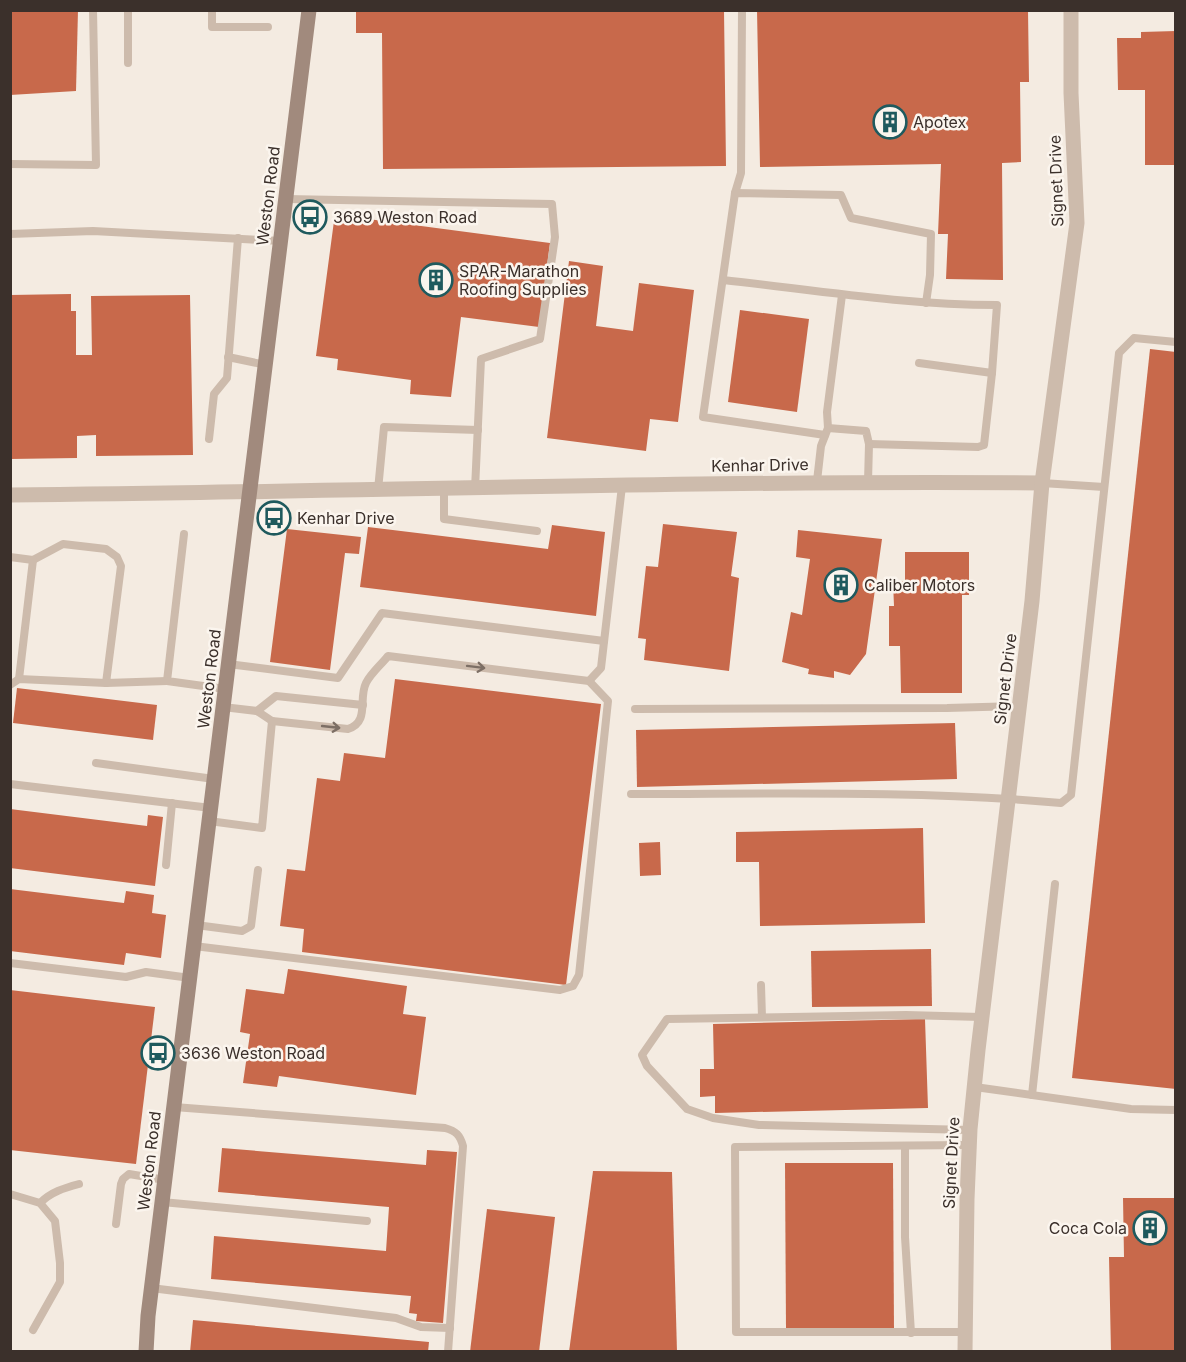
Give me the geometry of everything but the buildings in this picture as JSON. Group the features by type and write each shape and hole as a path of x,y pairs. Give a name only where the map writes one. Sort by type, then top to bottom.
{"main road":[{"name":"Weston Road","path":"146,1352 151,1288 309,10"},
{"path":"138,1352 147,1326"}],"street":[{"name":"Signet Drive","path":"965,1352 969,1138 981,1017 1032,601 1042,483 1077,223 1071,93 1071,10"},
{"name":"Kenhar Drive","path":"10,495 250,493 817,481 1042,483"}],"lane":[{"path":"10,164 96,165 93,10"},
{"path":"128,10 128,63"},
{"path":"212,10 212,27 268,27"},
{"path":"742,10 741,173 735,193 703,417 827,432 866,430 869,444 868,482"},
{"path":"735,193 841,195 851,218 931,234 930,275 926,303"},
{"path":"286,200 552,204 555,237 540,339 482,359 475,489"},
{"path":"10,234 93,231 281,242"},
{"path":"209,439 214,394 227,378 238,238"},
{"path":"723,280 926,303 997,305 993,373 984,445 978,447 869,444"},
{"path":"817,481 820,446 827,432 827,412 842,295"},
{"path":"631,794 910,794 1008,798 1061,803 1071,795 1119,353 1134,338 1176,342"},
{"path":"228,357 266,364"},
{"path":"919,363 993,373"},
{"path":"378,490 384,427 478,430"},
{"path":"1042,483 1104,487"},
{"path":"589,681 601,668 622,486"},
{"path":"444,489 444,519 537,531"},
{"path":"167,681 184,534"},
{"path":"10,557 33,560 63,544 106,549 117,557 121,566 106,682"},
{"path":"20,679 33,560"},
{"path":"228,664 338,678 382,613 604,641"},
{"path":"194,946 560,990 573,986 579,975 608,701 589,681 388,656 365,684 361,721 356,727 348,729 272,721 257,711 223,707"},
{"path":"10,685 20,679 106,682 167,681 225,689"},
{"path":"257,711 276,696 363,705"},
{"path":"635,709 1020,706"},
{"path":"10,784 172,803 261,828 272,721"},
{"path":"96,763 214,779"},
{"path":"166,865 172,803"},
{"path":"196,925 247,930 251,926 258,870"},
{"path":"1032,1095 1055,884"},
{"path":"10,963 126,977 146,972 190,978"},
{"path":"761,985 762,1017"},
{"path":"969,1138 759,1125 713,1119 687,1109 646,1066 642,1055 667,1019 906,1015 981,1017"},
{"path":"975,1087 1131,1109 1176,1110"},
{"path":"174,1107 445,1128 453,1130 460,1136 463,1146 448,1352"},
{"path":"965,1332 911,1334 736,1332 735,1147 905,1146 969,1138"},
{"path":"905,1146 905,1238 911,1334"},
{"path":"116,1224 123,1179 129,1174 165,1180"},
{"path":"40,1203 59,1190 79,1184"},
{"path":"10,1194 40,1203 55,1221 60,1282 33,1330"},
{"path":"162,1202 367,1221"},
{"path":"151,1288 396,1318 421,1327 450,1328"}],"place":[{"name":"Apotex","path":"890,122"},
{"name":"3689 Weston Road","path":"310,217"},
{"name":"SPAR-Marathon Roofing Supplies","path":"436,280"},
{"name":"Kenhar Drive","path":"274,518"},
{"name":"Caliber Motors","path":"841,585"},
{"name":"3636 Weston Road","path":"158,1053"},
{"name":"Coca Cola","path":"1150,1228"}]}
